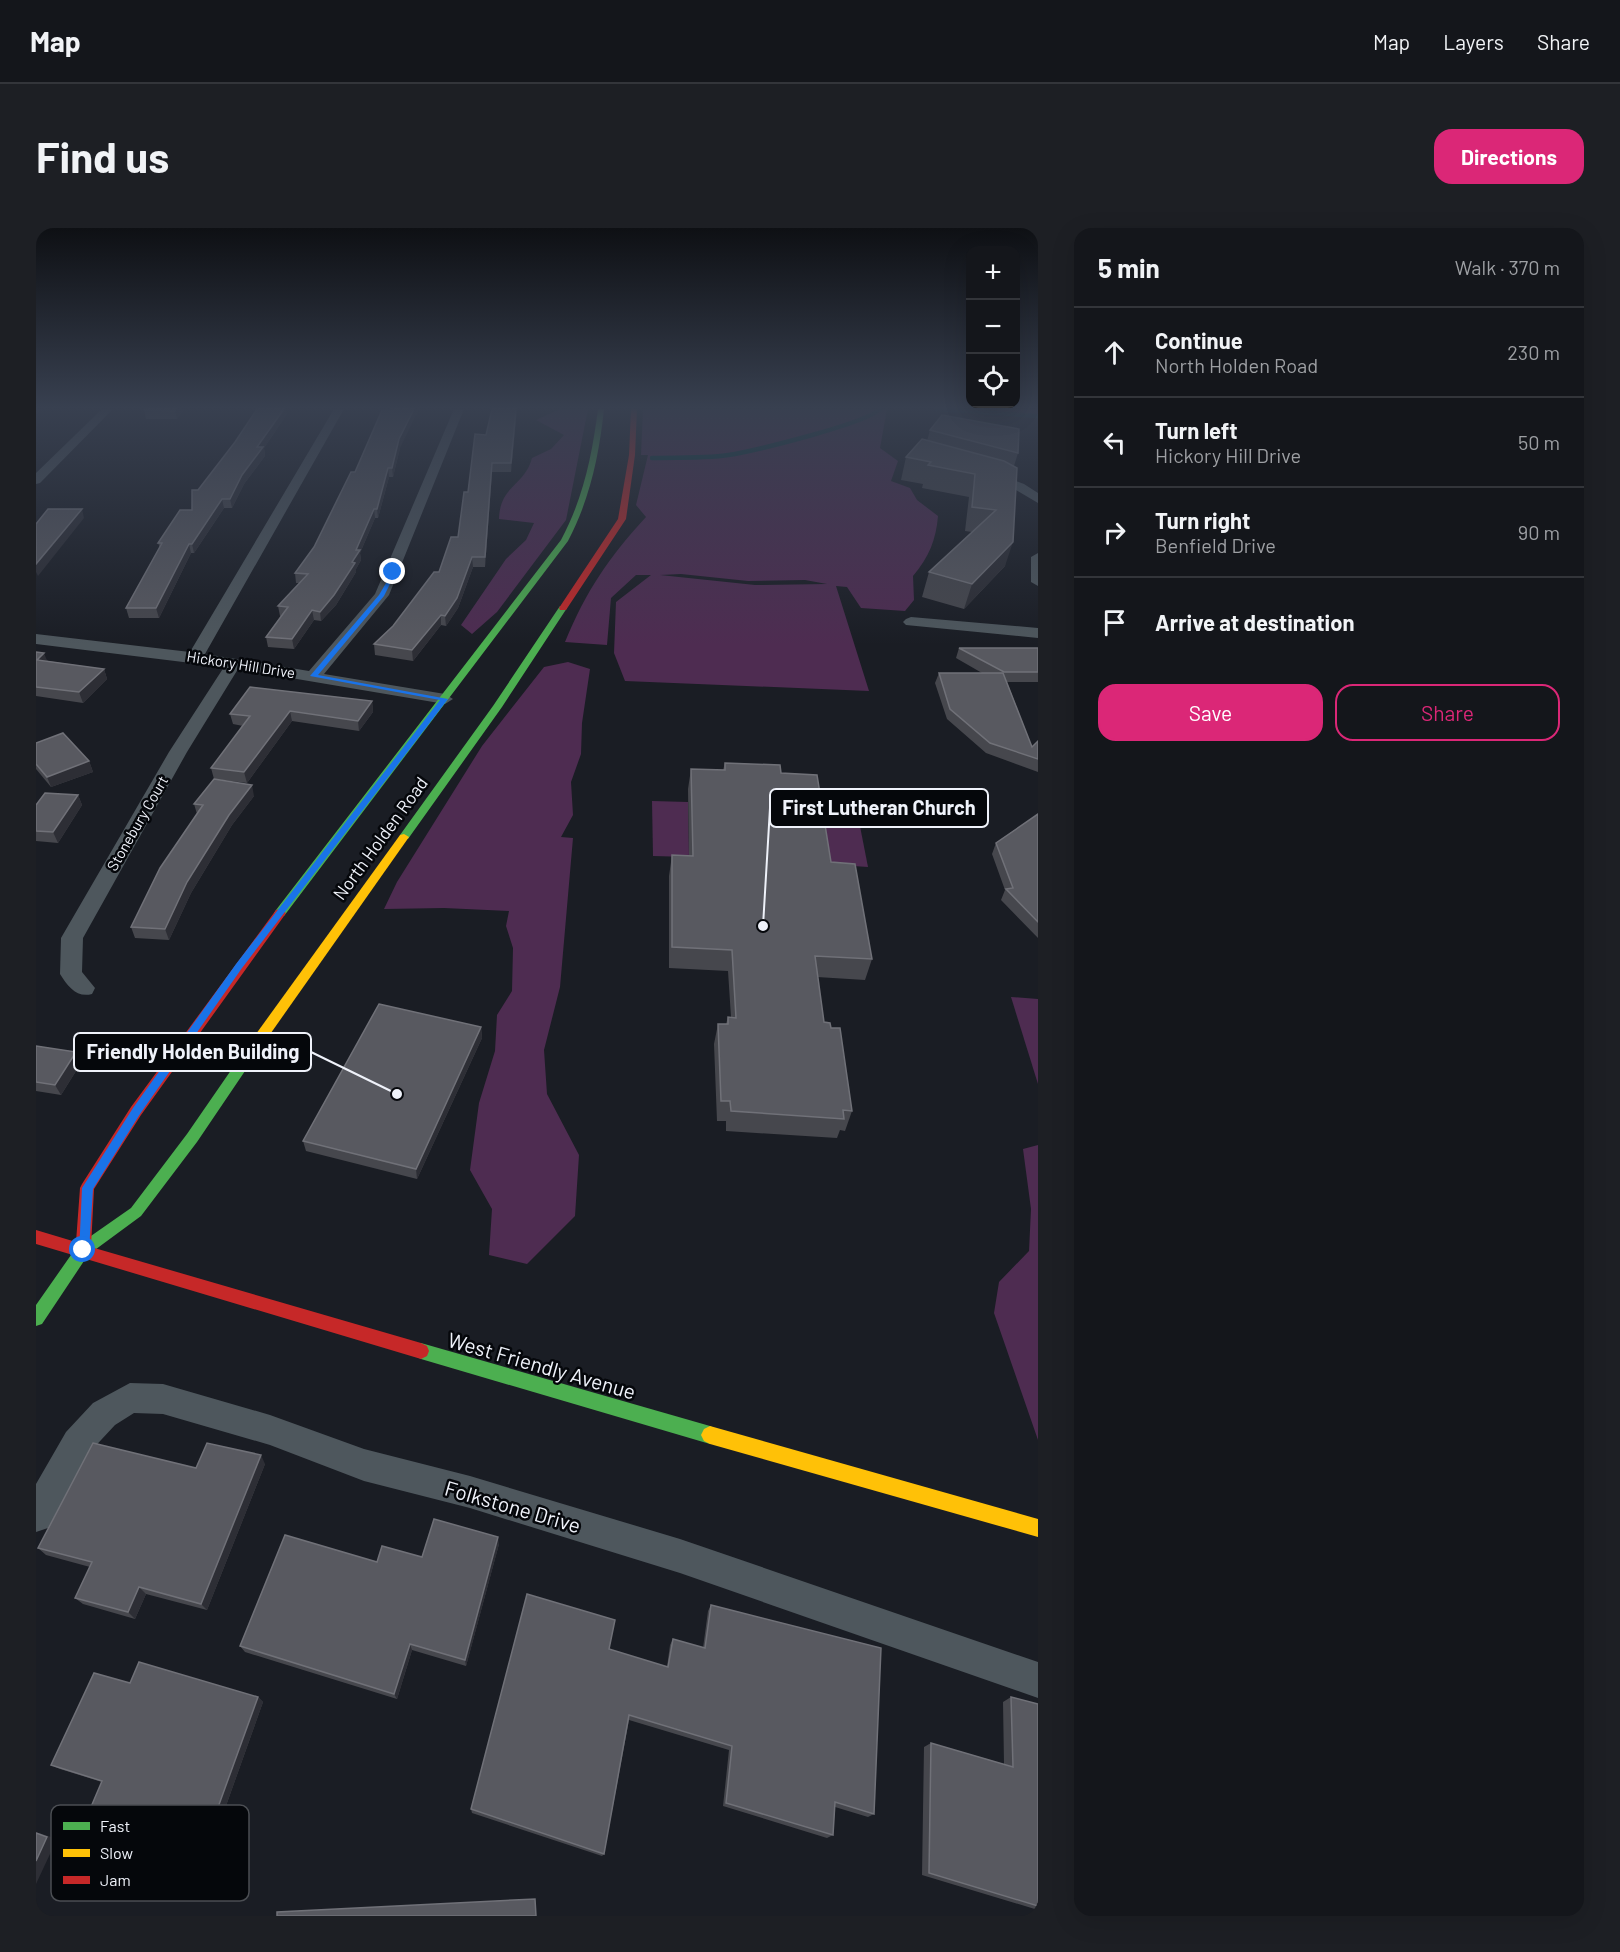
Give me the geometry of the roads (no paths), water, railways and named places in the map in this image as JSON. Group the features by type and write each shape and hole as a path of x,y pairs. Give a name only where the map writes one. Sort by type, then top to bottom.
{"main road":[{"name":"North Holden Road","path":"83,1250 87,1188 136,1111 239,966 564,541 580,515 587,488"},
{"name":"North Holden Road","path":"36,1319 83,1250 136,1212 192,1138 300,981 497,707 622,519 627,488"},
{"name":"West Friendly Avenue","path":"36,1237 514,1379 1038,1528"}],"street":[{"path":"195,657 293,488"},
{"path":"314,676 382,595 427,488"},
{"path":"1018,488 1038,499"},
{"path":"1038,557 1038,582"},
{"path":"912,622 1038,633"},
{"name":"Hickory Hill Drive","path":"36,639 195,657 445,699"},
{"name":"Stonebury Court","path":"84,988 71,974 72,938 208,700 234,663"},
{"name":"Folkstone Drive","path":"36,1516 77,1443 104,1414 130,1398 163,1399 270,1430 364,1465 470,1492 680,1556 1038,1680"}],"place":[{"name":"First Lutheran Church","path":"763,926"},
{"name":"Friendly Holden Building","path":"397,1094"}]}
